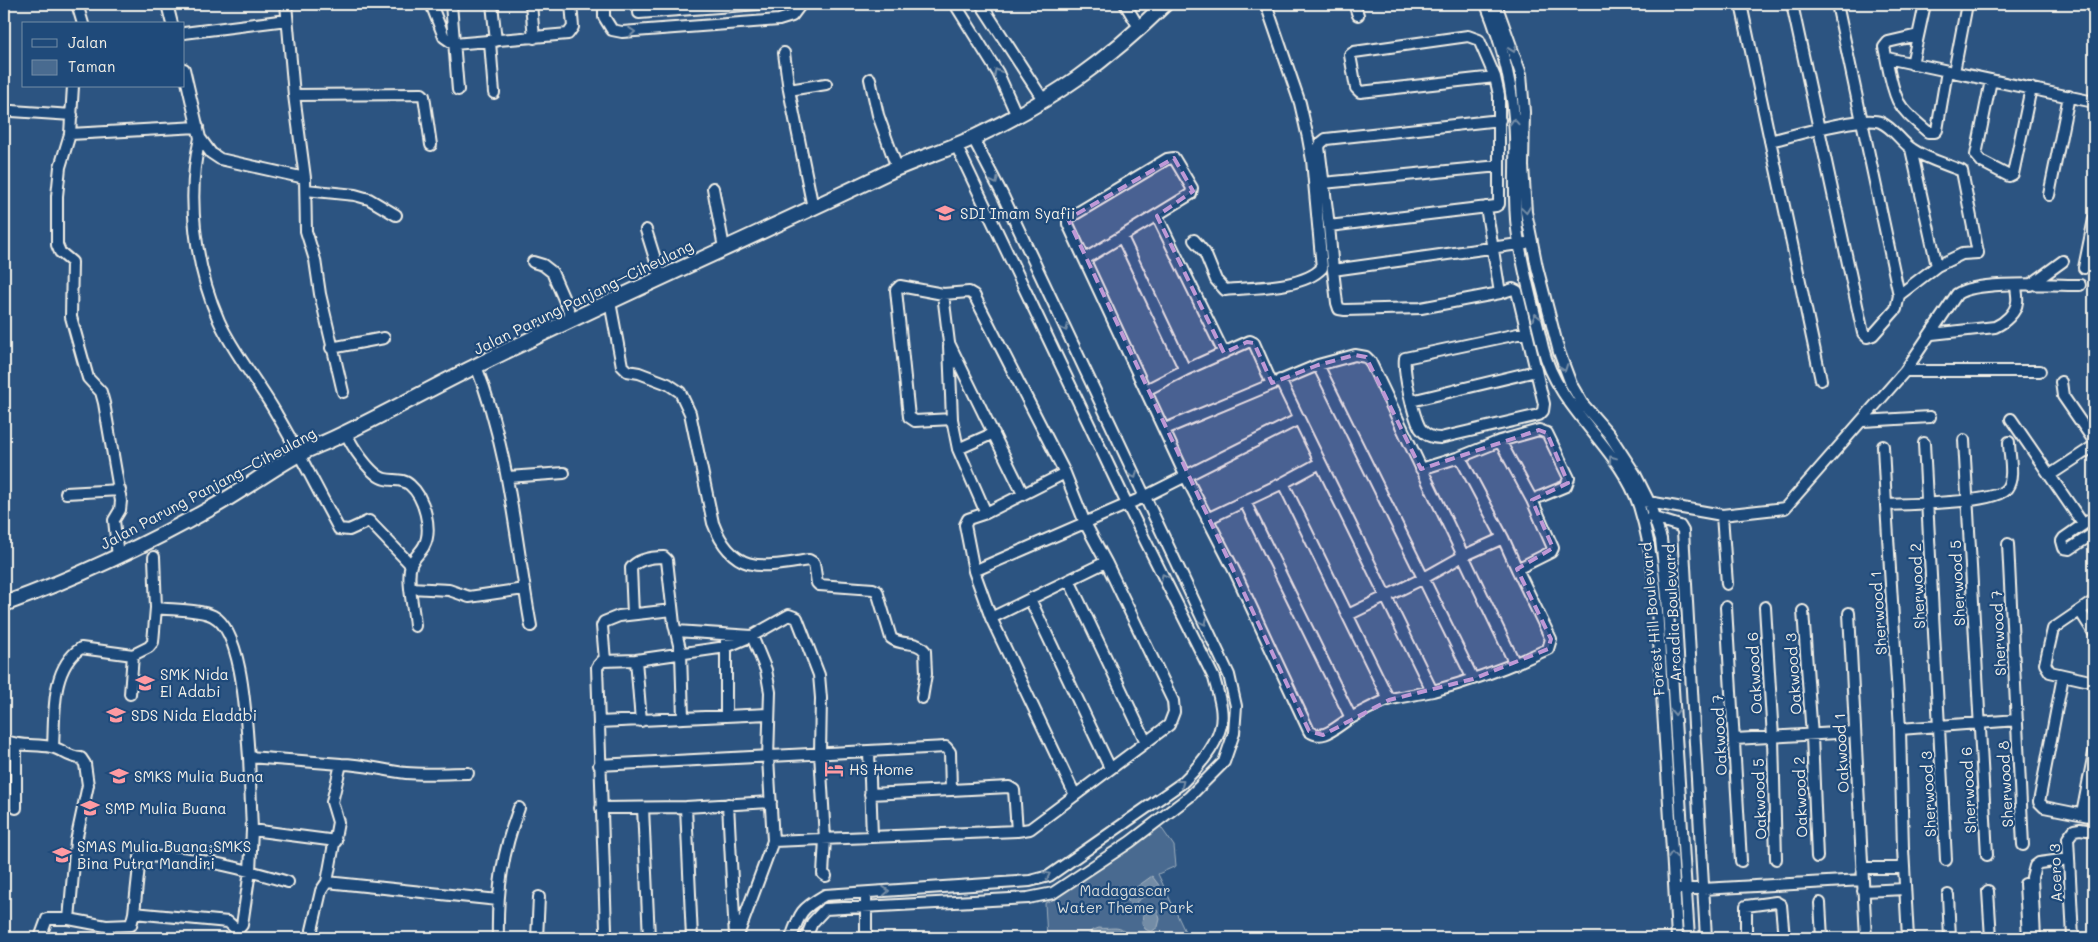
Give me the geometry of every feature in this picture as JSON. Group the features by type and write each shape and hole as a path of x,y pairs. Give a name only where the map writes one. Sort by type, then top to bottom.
{"street":[{"path":"77,4 82,22"},
{"path":"167,4 172,22"},
{"path":"286,4 294,95 305,178 306,231 316,265 320,294 343,392"},
{"path":"431,4 444,37 454,44 568,34 573,27 571,4"},
{"path":"451,4 458,90"},
{"path":"492,4 494,93"},
{"path":"531,4 534,38"},
{"path":"604,4 604,17 612,30 622,32 779,20 792,16 801,4"},
{"path":"638,4 639,13 681,7 759,4"},
{"path":"955,4 998,73 1017,116"},
{"path":"981,4 1044,101"},
{"path":"1125,4 1140,29"},
{"name":"Jalan Parung Panjang–Ciheulang","path":"4,604 44,590 118,557 212,507 298,455 346,433 476,366 897,168 973,138 1017,116 1059,92 1104,59 1140,29 1165,4"},
{"path":"1194,240 1205,253 1216,280 1225,290 1280,285 1307,278 1322,268 1313,169 1308,138 1300,103 1266,4"},
{"path":"1354,4 1358,15"},
{"name":"Forest Hill Boulevard","path":"1486,4 1495,26 1510,81 1515,137 1514,196 1520,244 1545,354 1552,375 1582,419 1616,463 1637,500 1655,575 1677,938"},
{"name":"Forest Hill Boulevard","path":"1496,4 1516,58 1524,91 1524,192 1531,242 1553,334 1574,392 1636,474 1661,539 1667,596 1689,938"},
{"path":"1741,4 1821,380"},
{"path":"1792,4 1862,333 1867,337 1873,335 1896,309 1899,295 1837,4"},
{"path":"1912,64 1925,4"},
{"path":"1918,35 1885,44 1884,47 1898,100 1909,115 1928,132 1932,133 1937,130 1967,4"},
{"path":"185,33 287,20"},
{"path":"1329,226 1496,206 1499,204 1499,95 1495,77 1479,40 1468,36 1354,52 1350,55 1356,88 1360,92 1495,77"},
{"path":"784,53 789,90 813,208"},
{"path":"1887,58 2094,102"},
{"path":"185,73 200,138 196,156 193,207 204,276 220,321 256,384 277,414 339,529 349,530 369,521 411,565"},
{"path":"870,79 878,115 897,168"},
{"path":"1990,80 1976,153 1982,162 2009,176 2013,174 2031,88"},
{"path":"789,90 826,84"},
{"path":"73,88 70,134 59,175 56,214 57,245 60,252 72,262 71,317 88,378 103,398 120,490 121,505 114,520 118,557"},
{"path":"294,95 417,92 424,96 432,145"},
{"path":"2049,195 2069,96"},
{"path":"12,111 72,115"},
{"path":"1500,120 1326,139 1321,143 1319,147 1337,303 1339,309 1345,310 1421,308 1500,294 1513,289 1517,291 1527,332 1544,404 1543,410 1539,415 1440,438 1430,438 1420,429 1411,401 1405,358 1527,332"},
{"path":"1770,141 1862,121 1878,121 1890,127 1911,149 1962,171 1978,253 1962,254 1937,266 1899,295"},
{"path":"70,134 198,127"},
{"path":"200,138 211,153 220,159 305,178"},
{"path":"825,909 1028,898 1053,893 1130,842 1189,797 1224,762 1234,733 1236,706 1230,675 1002,194 973,138"},
{"path":"791,938 800,912 825,895 1030,881 1049,876 1182,783 1195,771 1205,757 1220,728 1220,702 1214,678 1127,504 956,145"},
{"path":"1911,149 1937,266"},
{"path":"1085,260 1191,194 1193,191 1174,158 1167,159 1068,219 1068,224 1185,475 1235,572 1309,731 1314,735 1323,735 1351,718 1389,700 1432,691 1473,679 1515,664 1548,649 1551,639 1503,538 1460,457"},
{"path":"1323,183 1499,166"},
{"path":"713,188 724,248"},
{"path":"306,190 356,195 369,199 396,215"},
{"path":"1486,207 1500,294"},
{"path":"1157,216 1224,353"},
{"path":"2084,268 2094,219"},
{"path":"646,230 661,278"},
{"path":"1122,237 1185,370"},
{"path":"1333,270 1492,250 1531,242"},
{"path":"2030,285 2063,261"},
{"path":"533,262 543,265 552,272 573,320"},
{"path":"1637,500 1722,515 1780,510 1789,506 1906,371 1958,294 1964,289 2016,285 2080,285"},
{"path":"1932,334 2001,325 2006,321 2017,302 2016,285"},
{"path":"774,841 1030,829 1169,725 1174,712 1173,701 1106,562 1085,523 1065,473 974,295 969,292 943,294 900,286 896,290 909,417 915,420 952,419"},
{"path":"943,294 949,343 952,419 958,449 986,513"},
{"path":"610,302 622,366 627,371 639,372 668,384 680,392 690,413 713,523 719,539 732,554 744,563 762,567 809,560 814,563 817,583 819,585 873,589 877,591 891,638 897,642 917,644 925,651 926,674 922,698"},
{"path":"332,348 384,338"},
{"path":"1146,390 1247,342 1254,343 1299,419 1432,691"},
{"path":"949,343 1023,494"},
{"path":"1165,429 1318,365 1355,355 1366,357 1370,361 1515,664"},
{"path":"1318,365 1473,679"},
{"path":"476,366 487,394 508,477 531,626"},
{"path":"1411,401 1536,371"},
{"path":"1906,371 2040,371"},
{"path":"2061,382 2063,396 2094,441"},
{"path":"1863,421 1930,417"},
{"path":"974,571 1144,497 1299,419"},
{"path":"2011,419 2083,524"},
{"path":"1421,469 1460,457 1500,441 1539,430 1547,433 1569,478 1566,486 1532,500"},
{"path":"346,433 356,453 382,478 400,480 409,484 420,499 425,513 427,538 411,565 410,588 416,626"},
{"path":"958,449 994,433"},
{"name":"Sherwood 5","path":"1964,440 1979,724"},
{"path":"1500,441 1532,500 1553,548 1552,552 1517,569"},
{"path":"1886,505 1967,501 1998,496 2006,491 2011,478 2009,442"},
{"name":"Sherwood 2","path":"1924,443 1940,727"},
{"name":"Sherwood 1","path":"1883,446 1900,729 1908,938"},
{"path":"2050,474 2094,446"},
{"path":"1207,519 1245,502 1320,463"},
{"path":"508,477 564,473"},
{"path":"1065,473 966,522 974,571 991,618 1075,795"},
{"path":"1283,483 1389,700"},
{"path":"66,494 120,490"},
{"path":"1245,502 1351,718"},
{"path":"1722,515 1726,584"},
{"name":"Arcadia Boulevard","path":"1641,516 1680,526 1683,531 1706,938"},
{"path":"2093,536 2070,549 2064,548 2062,540 2094,517"},
{"path":"1348,615 1424,578 1463,556 1503,538"},
{"name":"Sherwood 7","path":"2008,544 2017,720"},
{"path":"53,747 56,690 60,675 74,653 81,648 133,655 149,647 153,642 156,608 154,557"},
{"path":"633,614 631,568 644,560 660,557 667,560 672,610 680,653 683,718"},
{"path":"991,618 1106,562"},
{"path":"1069,580 1146,742"},
{"path":"410,588 449,590 469,597 524,589"},
{"path":"1030,599 1110,768"},
{"path":"2094,601 2055,626 2051,633 2045,664 2050,672 2063,676 2094,679"},
{"name":"Oakwood 7","path":"1726,607 1741,861"},
{"name":"Oakwood 6","path":"1765,607 1773,738"},
{"path":"134,913 228,922 236,934 242,925 250,871 252,830 249,757 240,668 230,638 224,625 214,616 206,613 156,608"},
{"path":"605,660 602,626 604,622 619,616 672,610"},
{"name":"Oakwood 3","path":"1803,611 1812,736"},
{"path":"2080,611 2094,633"},
{"name":"Oakwood 1","path":"1849,613 1866,938"},
{"path":"606,929 599,765 600,722 597,667 599,663 605,660 636,660 726,647 752,636 789,615 798,618 818,676 821,698 820,753 824,839 822,874 826,876 825,909 812,923 806,938"},
{"path":"676,631 752,636"},
{"path":"726,634 726,716"},
{"path":"736,938 774,841 768,758 769,681 752,636"},
{"path":"130,694 133,655"},
{"path":"636,660 641,721"},
{"path":"2063,676 2039,802 2044,807 2094,817"},
{"path":"600,722 768,714"},
{"path":"1900,729 2017,720"},
{"name":"Sherwood 8","path":"2017,720 2023,845"},
{"name":"Sherwood 6","path":"1979,724 1987,855"},
{"name":"Sherwood 3","path":"1940,727 1946,860"},
{"path":"1735,739 1812,736 1854,732"},
{"name":"Oakwood 2","path":"1812,736 1817,857"},
{"name":"Oakwood 5","path":"1773,738 1776,859"},
{"path":"4,740 16,744 53,747 70,757 81,758 85,764 88,785 76,841 69,919"},
{"path":"16,744 16,808"},
{"path":"599,765 946,748 950,752 951,790"},
{"path":"869,752 872,836"},
{"path":"2082,814 2094,753"},
{"path":"249,757 362,764 409,774 468,773"},
{"path":"312,930 321,891 327,882 336,840 338,818 332,802 341,764"},
{"path":"870,794 1012,788 1014,790 1017,831"},
{"path":"601,808 686,807 771,802"},
{"path":"728,804 736,938"},
{"path":"686,807 692,938"},
{"path":"498,938 498,900 503,856 519,808"},
{"path":"643,808 649,938"},
{"name":"Acero 3","path":"2073,938 2068,838 2070,833 2080,828 2094,831"},
{"path":"252,830 336,840"},
{"path":"40,938 47,919 69,919 106,926 131,925 140,857 165,855 250,871 288,882"},
{"path":"2036,938 2032,877 2035,866 2040,863 2069,859"},
{"path":"1862,868 1904,868"},
{"path":"1674,889 1862,880"},
{"path":"327,882 498,900"},
{"path":"2025,884 2028,938"},
{"path":"1863,891 1905,889"},
{"path":"1988,890 1991,938"},
{"path":"865,892 866,938"},
{"path":"1948,895 1950,938"},
{"path":"537,938 539,897"},
{"path":"1746,938 1746,906 1776,902 1781,904 1783,912 1784,938"},
{"path":"1820,903 1822,938"}],"highlighted area":[{"path":"1174,158 1193,191 1157,216 1224,353 1247,342 1254,343 1272,383 1318,365 1355,355 1366,357 1421,469 1539,430 1547,433 1568,483 1532,500 1553,548 1517,569 1551,639 1548,649 1473,679 1389,700 1323,735 1309,731 1068,219"}],"green space":[{"name":"Madagascar Water Theme Park","path":"1158,823 1174,846 1176,866 1158,874 1188,938 1047,938 1045,903 1057,898"}],"shaded area":[{"path":"1152,876 1161,888 1159,890 1156,888 1136,902 1139,907 1135,910 1124,896"},
{"path":"1153,909 1157,910 1160,919 1158,927 1151,932 1145,929 1142,923 1143,914"},
{"path":"1099,928 1123,930 1128,938 1086,938 1091,931"}],"place":[{"name":"SDI Imam Syafii","path":"945,213"},
{"name":"SMK Nida El Adabi","path":"145,683"},
{"name":"SDS Nida Eladabi","path":"116,715"},
{"name":"HS Home","path":"834,769"},
{"name":"SMKS Mulia Buana","path":"119,776"},
{"name":"SMP Mulia Buana","path":"90,808"},
{"name":"SMAS Mulia Buana;SMKS Bina Putra Mandiri","path":"62,855"}]}
